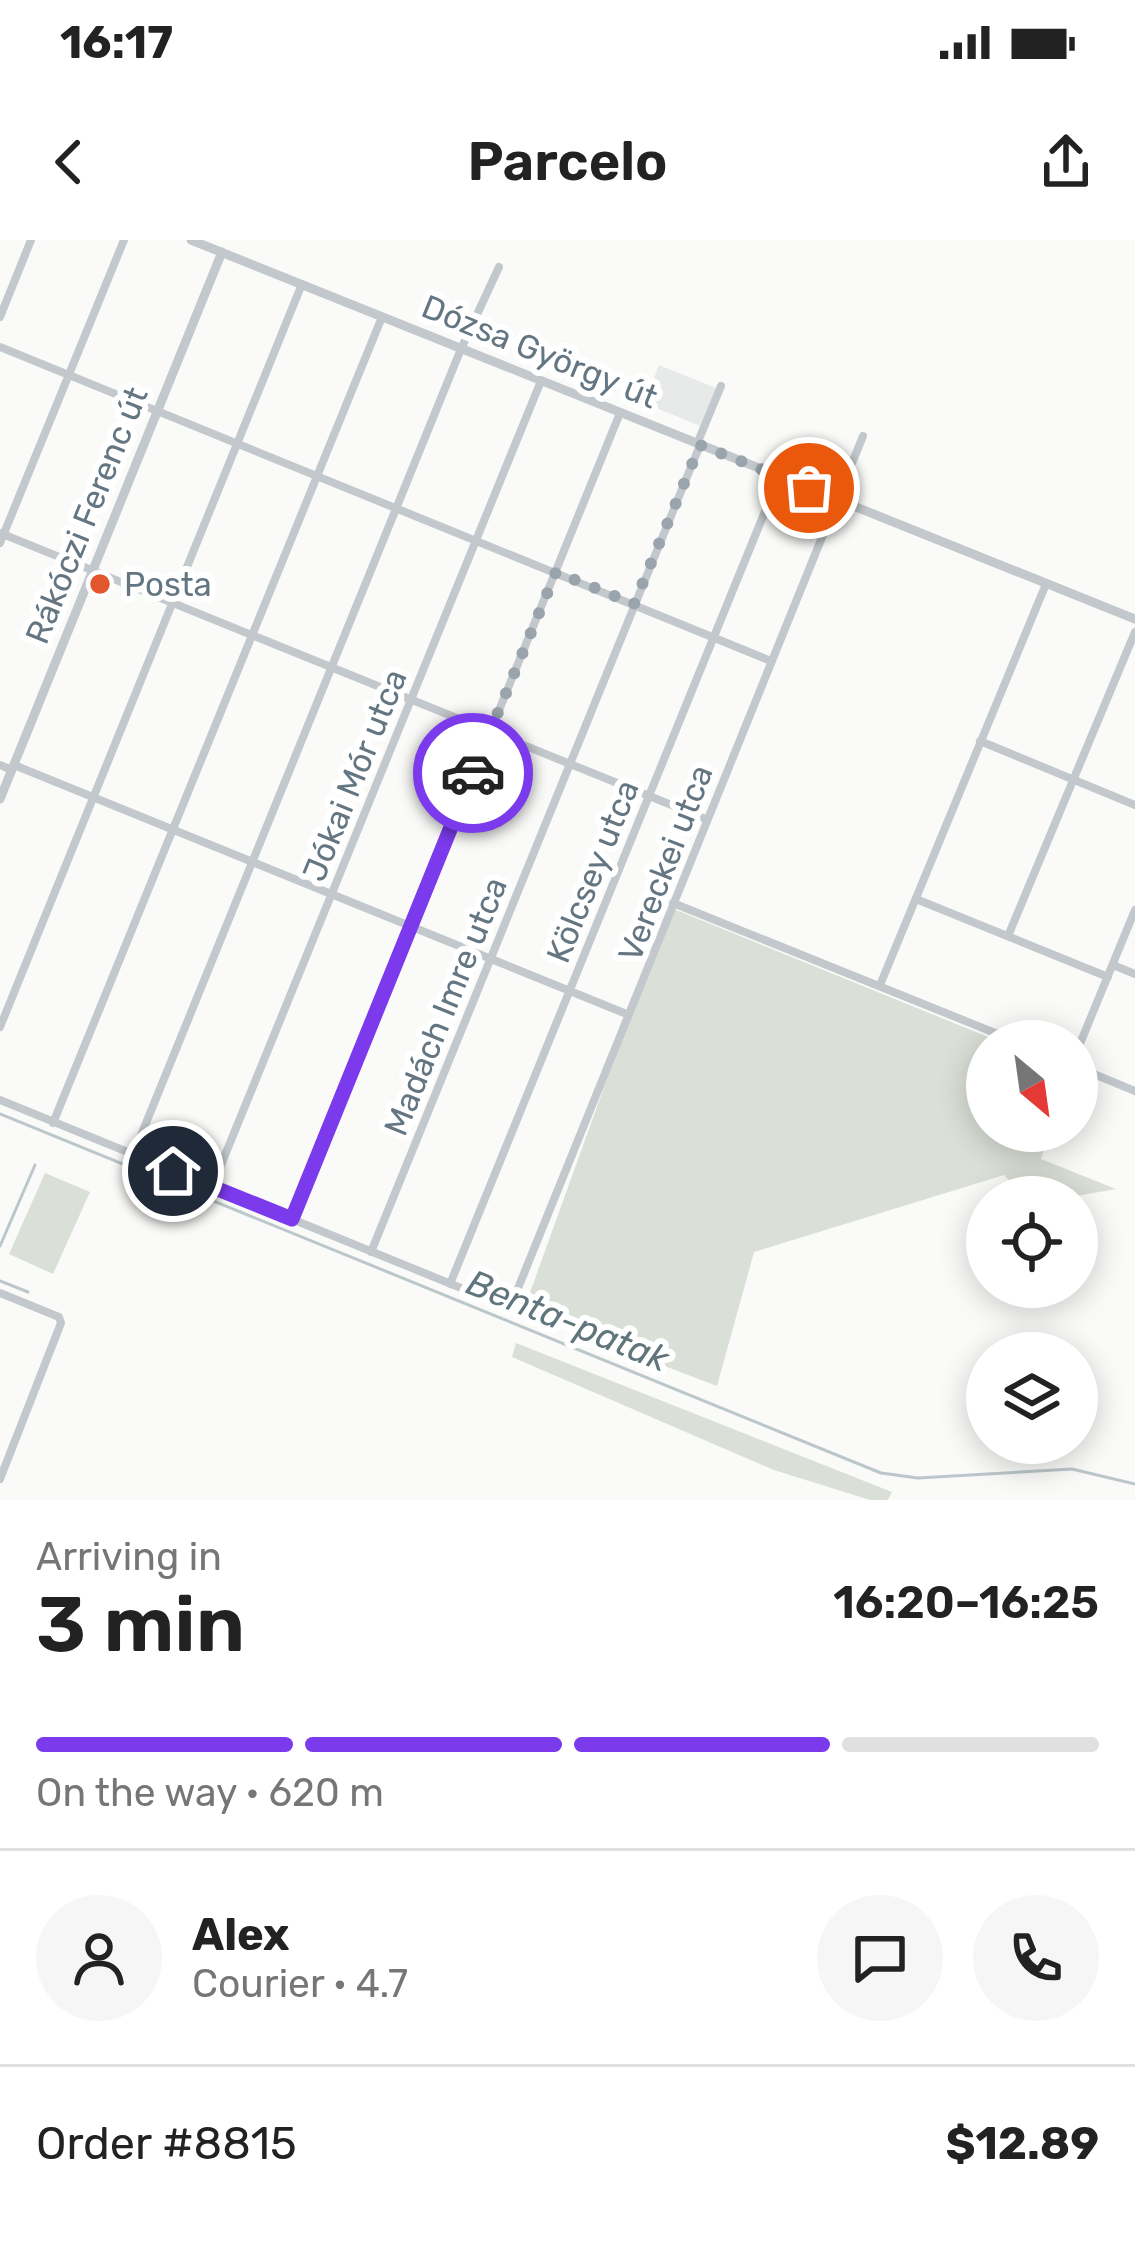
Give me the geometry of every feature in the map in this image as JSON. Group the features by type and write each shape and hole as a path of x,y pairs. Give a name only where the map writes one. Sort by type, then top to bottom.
{"street":[{"path":"0,317 31,240"},
{"path":"124,240 1,537 93,569 706,819"},
{"name":"Dózsa György út","path":"191,240 1135,620"},
{"path":"222,252 227,240"},
{"name":"Rákóczi Ferenc út","path":"0,799 222,252"},
{"path":"133,1155 461,349 500,267"},
{"path":"0,1027 302,284"},
{"path":"53,1123 382,317"},
{"path":"0,347 771,661"},
{"name":"Jókai Mór utca","path":"212,1187 541,381"},
{"name":"Madách Imre utca","path":"371,1252 721,386"},
{"path":"292,1219 620,412"},
{"name":"Vereckei utca","path":"450,1284 510,1308 863,436"},
{"name":"Kölcsey utca","path":"450,1284 779,477"},
{"path":"880,985 1046,584"},
{"path":"1008,936 1135,632"},
{"path":"980,741 1135,805"},
{"path":"0,765 94,797 629,1015"},
{"path":"916,899 1108,977"},
{"path":"674,903 966,1021"},
{"path":"1090,1020 1135,910"},
{"path":"1113,964 1135,974"},
{"path":"1098,1075 1135,1091"},
{"path":"0,1100 450,1284"},
{"path":"0,1293 59,1317 60,1331 0,1479"}],"shaded area":[{"path":"659,365 716,388 700,426 644,403"},
{"path":"669,907 966,1028 966,1152 1044,1152 1041,1159 1084,1176 966,1176 966,1187 754,1252 717,1386 523,1312"},
{"path":"45,1173 90,1192 53,1274 9,1254"},
{"path":"1098,1182 1116,1189 1098,1192"},
{"path":"516,1343 892,1492 888,1500 870,1500 774,1470 512,1357"}],"waterway":[{"name":"Benta-patak","path":"0,1114 881,1473 918,1478 1072,1469 1135,1484"},
{"path":"0,1246 35,1165"},
{"path":"0,1281 28,1292"}],"way so far":[{"path":"473,773 556,572 634,604 700,445 809,488"}],"place":[{"name":"Posta","path":"100,584"}],"route":[{"path":"173,1171 292,1219 473,773"}]}
